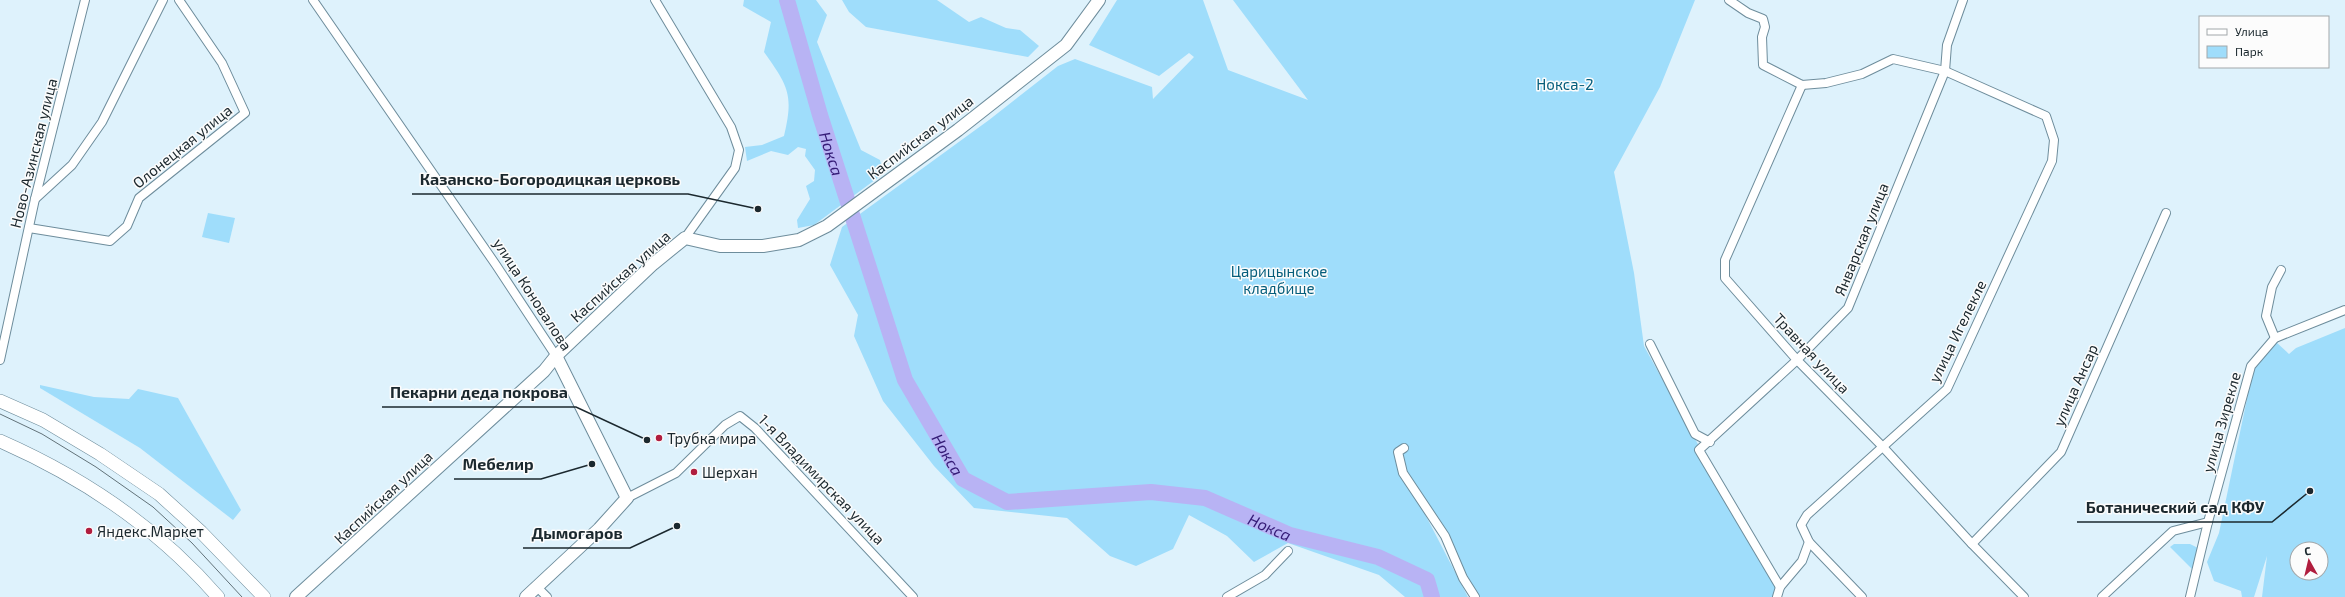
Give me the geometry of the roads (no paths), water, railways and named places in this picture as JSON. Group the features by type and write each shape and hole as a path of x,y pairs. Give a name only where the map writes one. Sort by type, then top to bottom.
{"main road":[{"path":"0,401 49,424 100,454 159,494 201,532 266,596"},
{"path":"0,441 83,485 146,527 218,597"}],"street":[{"name":"Ново-Азинская улица","path":"0,360 35,199 85,0"},
{"path":"35,199 72,165 102,122 163,0"},
{"name":"Олонецкая улица","path":"29,228 110,241 127,226 139,198 245,113 222,63 179,0"},
{"name":"улица Коновалова","path":"313,0 496,265 556,356 627,498"},
{"path":"655,0 731,127 739,150 735,168 685,238"},
{"name":"Каспийская улица","path":"296,597 311,586 544,371 556,356 653,264 685,238 720,246 763,246 799,240 827,226 958,130 1066,45 1099,0"},
{"path":"1729,0 1748,13 1763,19 1766,27 1762,37 1763,65 1802,85"},
{"name":"Январская улица","path":"1780,588 1699,450 1710,442 1797,360 1848,308 1945,71 1947,45 1963,0"},
{"name":"улица Игелекле","path":"1802,85 1826,83 1862,74 1893,59 1945,71 2046,116 2054,140 2052,161 1947,389 1807,515 1801,525 1810,542 1862,597"},
{"name":"Травная улица","path":"1802,85 1725,260 1725,278 1797,360 1882,446 1972,544 2024,597"},
{"name":"улица Ансар","path":"1972,544 2061,452 2166,213"},
{"path":"2281,270 2272,287 2266,316 2275,338 2345,310"},
{"name":"улица Зирекле","path":"2190,597 2208,522 2251,366 2275,338"},
{"path":"1650,344 1695,434 1710,442"},
{"name":"1-я Владимирская улица","path":"627,498 676,473 725,425 740,416 776,450 913,597"},
{"path":"1404,448 1398,452 1403,473 1445,536 1463,578 1475,597"},
{"path":"526,597 599,529 627,498"},
{"path":"2102,597 2173,531 2208,522"},
{"path":"1777,597 1780,588 1802,561 1810,542"},
{"path":"1227,597 1265,575 1288,551"},
{"path":"537,587 547,597"}],"waterway":[{"name":"Нокса","path":"787,0 820,115 905,380 963,479 1007,502 1151,492 1205,498 1290,535 1378,557 1427,580 1432,597"}],"tram line":[{"path":"0,414 42,434 96,467 153,507 192,543 242,597"}],"place":[{"name":"Казанско-Богородицкая церковь","path":"758,209"},
{"name":"Трубка мира","path":"659,438"},
{"name":"Пекарни деда покрова","path":"647,440"},
{"name":"Мебелир","path":"592,464"},
{"name":"Шерхан","path":"694,472"},
{"name":"Ботанический сад КФУ","path":"2310,491"},
{"name":"Дымогаров","path":"677,526"},
{"name":"Яндекс.Маркет","path":"89,531"}],"park label":[{"name":"Нокса-2","path":"1565,84"},
{"name":"Царицынское кладбище","path":"1279,280"}]}
